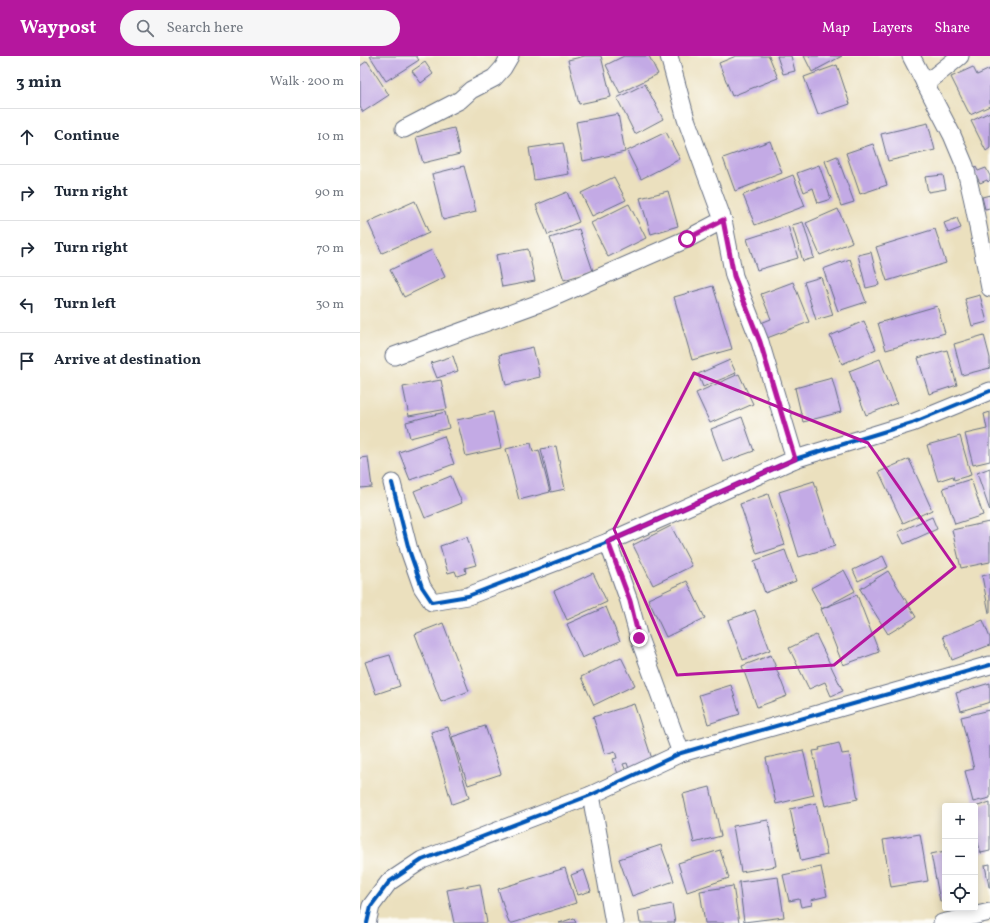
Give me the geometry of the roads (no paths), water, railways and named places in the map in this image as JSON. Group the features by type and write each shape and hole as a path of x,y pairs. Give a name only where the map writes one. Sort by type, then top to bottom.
{"street":[{"path":"404,129 460,100 471,90 494,78 503,68 510,56"},
{"path":"670,56 686,119 723,220 734,276 760,342 795,459"},
{"path":"911,56 952,135 965,166 990,288"},
{"path":"925,84 960,56"},
{"path":"394,356 544,301 687,239 723,220"},
{"path":"392,483 409,550 422,587 432,602 468,596 608,542 795,459 912,423 990,391"},
{"path":"608,542 630,601 639,638 681,753"},
{"path":"368,923 371,906 389,882 422,860 591,795 681,753 990,665"},
{"path":"591,795 614,923"},
{"path":"942,923 990,912"}]}
